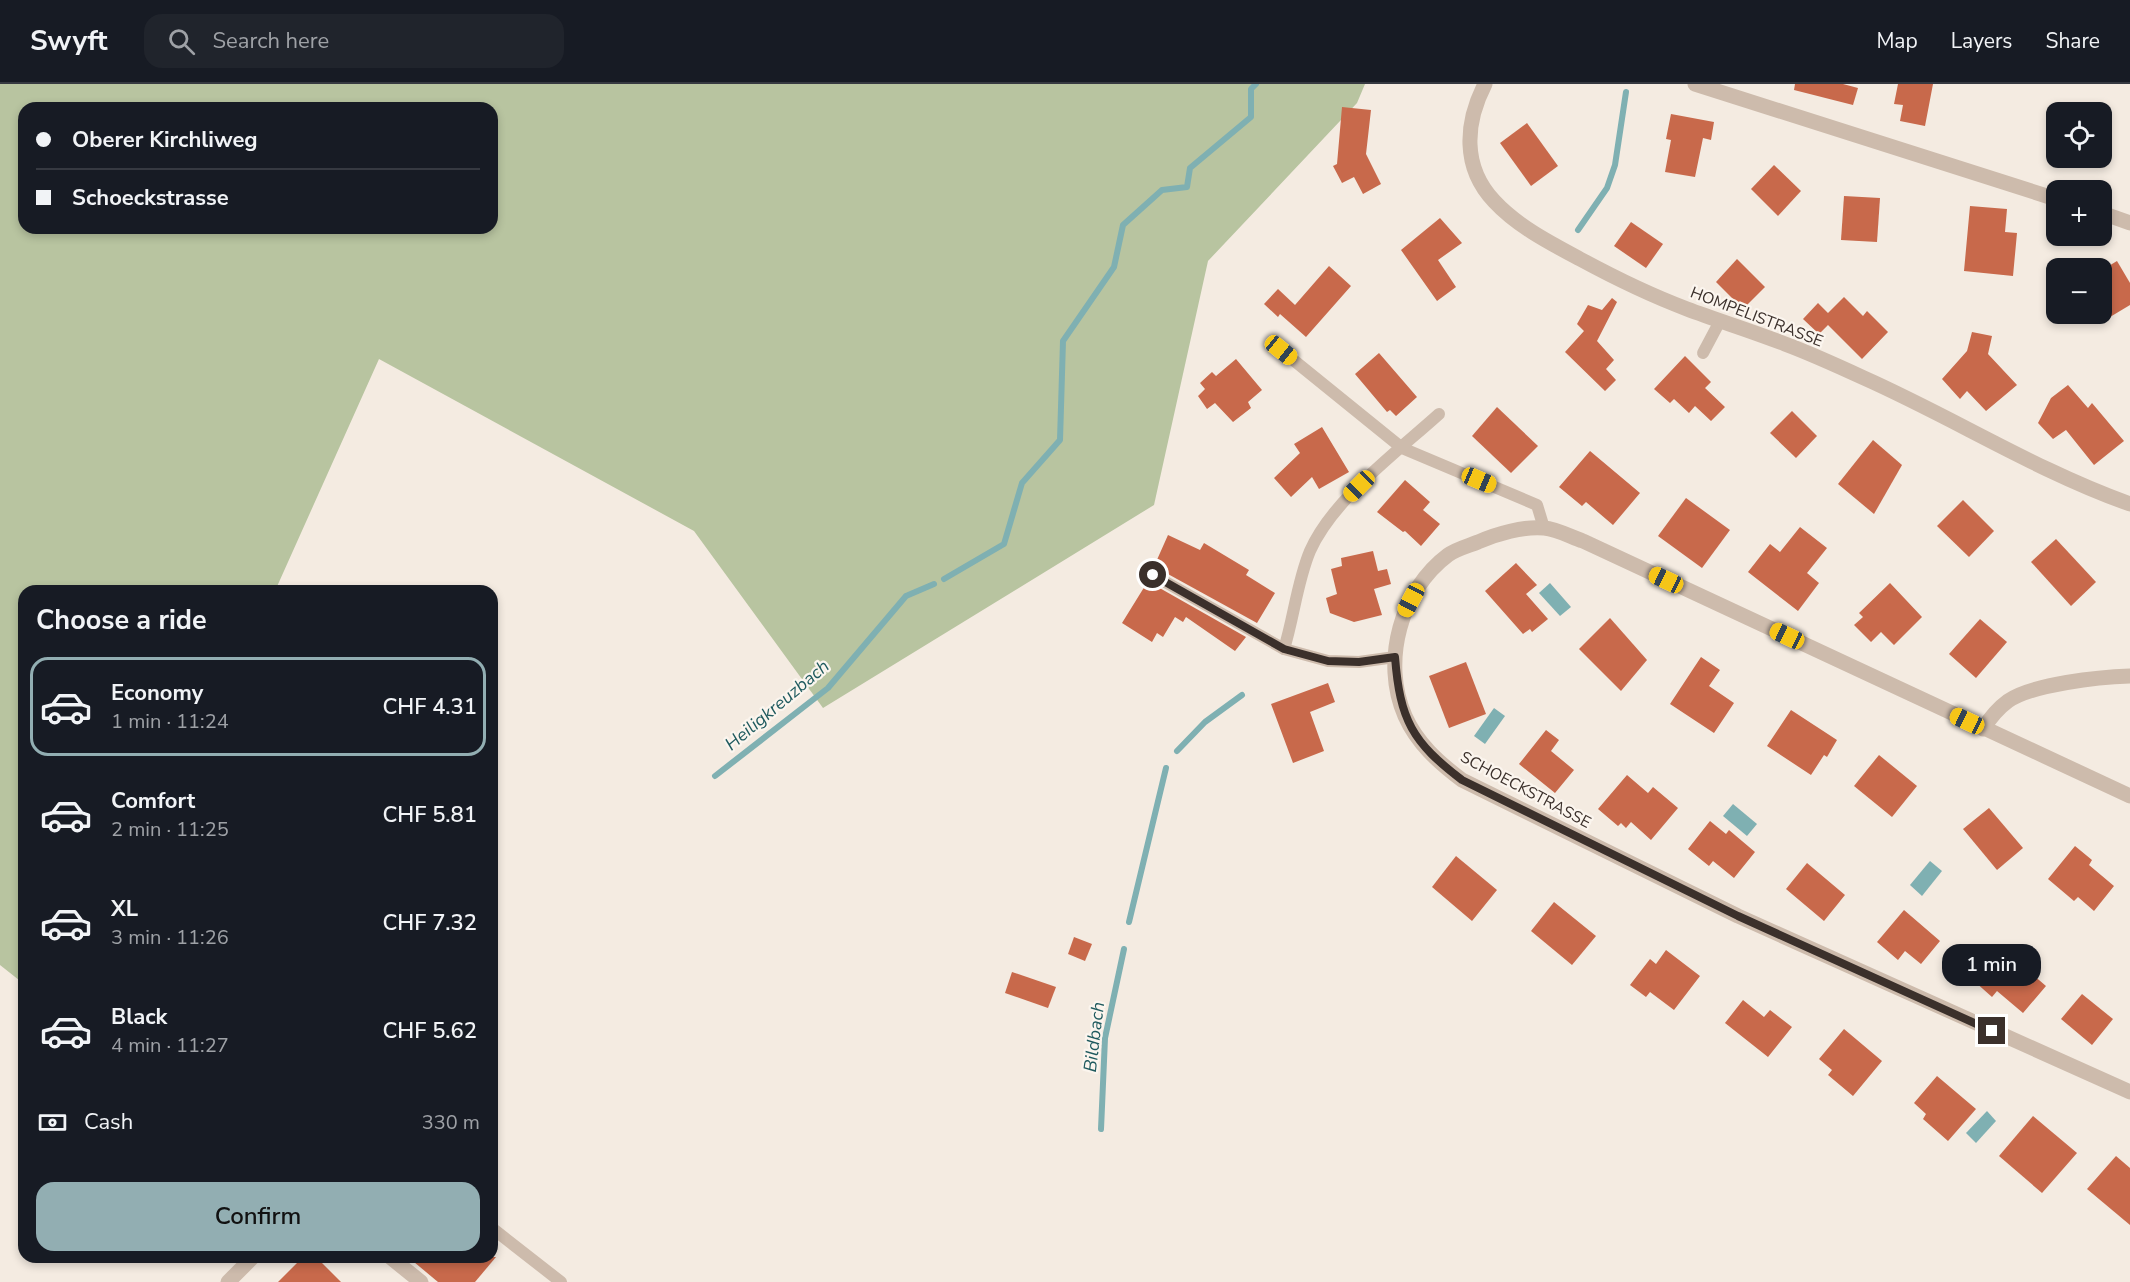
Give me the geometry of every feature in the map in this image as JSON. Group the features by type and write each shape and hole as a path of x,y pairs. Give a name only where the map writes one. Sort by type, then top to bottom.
{"street":[{"name":"HOMPELISTRASSE","path":"1485,84 1474,107 1469,137 1471,156 1477,178 1492,200 1512,218 1555,246 1620,280 1687,309 1786,344 1856,375 2071,481 2130,504"},
{"path":"1695,84 2046,196"},
{"path":"2112,217 2130,223"},
{"name":"SCHOECKSTRASSE","path":"2130,796 1583,541 1544,528 1501,532 1449,554 1421,581 1401,619 1395,657 1398,690 1404,715 1417,736 1437,760 1462,780 1738,916 2130,1092"},
{"path":"1983,729 2002,705 2026,693 2064,683 2130,676"},
{"path":"228,1282 247,1263"},
{"path":"397,1263 421,1282"}],"lane":[{"path":"1703,352 1720,321"},
{"path":"1281,350 1402,448 1537,505 1544,528"},
{"path":"1284,649 1309,553 1320,530 1345,500 1439,414"},
{"path":"1153,575 1284,649 1328,661 1359,662 1395,657"},
{"path":"498,1233 561,1282"}],"green space":[{"path":"0,84 1365,84 1357,103 1208,261 1154,505 823,708 694,531 379,359 278,585 18,585 18,979 0,965"}],"water":[{"path":"1550,583 1571,607 1560,616 1539,593"},
{"path":"1494,708 1505,716 1485,744 1474,736"},
{"path":"1733,804 1757,824 1747,836 1723,816"},
{"path":"1930,861 1942,871 1922,896 1910,885"},
{"path":"1987,1111 1996,1121 1976,1143 1966,1133"}],"building":[{"path":"1795,84 1843,84 1858,88 1853,105 1794,90"},
{"path":"1898,84 1933,84 1925,126 1900,121 1903,105 1894,104"},
{"path":"1342,107 1371,110 1366,154 1381,184 1363,194 1354,177 1342,183 1333,166 1337,164"},
{"path":"1671,114 1714,122 1711,140 1703,138 1695,177 1665,172 1671,140 1666,139"},
{"path":"1527,123 1558,166 1531,186 1500,143"},
{"path":"1774,165 1801,191 1778,216 1751,189"},
{"path":"1844,196 1880,198 1877,242 1841,240"},
{"path":"1970,206 2007,209 2005,232 2017,233 2013,276 1964,271"},
{"path":"1440,218 1462,243 1438,260 1456,287 1437,301 1401,250"},
{"path":"1631,222 1663,244 1646,268 1614,246"},
{"path":"1737,259 1765,287 1743,309 1716,282"},
{"path":"2117,261 2130,283 2130,305 2112,316 2112,264"},
{"path":"1329,266 1351,286 1306,337 1280,314 1278,317 1264,304 1278,289 1295,305"},
{"path":"1844,297 1863,316 1867,311 1888,332 1862,359 1828,325 1819,334 1803,319 1818,303 1828,313"},
{"path":"1612,298 1617,302 1597,341 1614,360 1606,369 1616,380 1605,391 1565,352 1584,331 1577,324 1588,305 1602,310"},
{"path":"1972,332 1992,336 1988,354 2017,385 1986,411 1967,391 1960,399 1942,379 1967,351"},
{"path":"1379,353 1417,397 1396,416 1390,410 1387,412 1355,374"},
{"path":"1685,356 1711,382 1705,388 1725,407 1711,421 1695,406 1689,413 1674,399 1670,403 1654,389"},
{"path":"1236,359 1262,390 1248,402 1251,408 1233,422 1215,403 1207,409 1198,396 1205,389 1200,383 1212,372 1216,376"},
{"path":"2068,385 2088,408 2092,403 2124,441 2094,465 2066,430 2053,439 2038,423 2051,398"},
{"path":"1497,407 1538,446 1511,473 1472,436"},
{"path":"1792,411 1817,436 1796,458 1770,433"},
{"path":"1322,427 1349,472 1319,489 1312,477 1291,497 1274,478 1300,453 1294,444"},
{"path":"1873,440 1902,465 1874,514 1838,484"},
{"path":"1590,451 1640,493 1613,525 1586,502 1582,506 1559,487"},
{"path":"1405,480 1430,502 1423,510 1440,524 1421,546 1405,531 1403,532 1377,512"},
{"path":"1686,498 1730,530 1702,568 1658,536"},
{"path":"1963,500 1994,531 1969,557 1937,526"},
{"path":"1800,527 1827,548 1807,573 1819,583 1798,611 1748,572 1770,544 1780,552"},
{"path":"1168,535 1200,550 1204,543 1249,570 1246,575 1275,593 1257,623 1157,568 1159,564 1156,562"},
{"path":"2056,539 2096,582 2071,606 2031,562"},
{"path":"1373,551 1378,571 1387,569 1391,584 1374,589 1382,615 1354,622 1330,613 1326,598 1337,594 1331,569 1342,566 1341,558"},
{"path":"1516,563 1537,585 1526,594 1548,619 1532,632 1530,629 1523,634 1485,591"},
{"path":"1148,581 1246,637 1235,651 1186,617 1183,622 1175,617 1163,637 1157,633 1152,642 1122,623"},
{"path":"1890,583 1922,617 1894,645 1881,632 1871,642 1854,625 1863,617 1859,613"},
{"path":"1610,618 1647,660 1621,691 1579,649"},
{"path":"1980,619 2007,642 1976,678 1949,654"},
{"path":"1701,657 1720,670 1709,686 1734,703 1714,733 1670,704"},
{"path":"1466,662 1486,714 1449,728 1429,676"},
{"path":"1328,683 1335,702 1310,712 1324,751 1293,763 1271,704"},
{"path":"1791,710 1837,740 1827,757 1824,755 1811,775 1767,746"},
{"path":"1546,730 1559,740 1551,751 1574,770 1555,793 1519,764"},
{"path":"1879,755 1917,786 1892,817 1854,786"},
{"path":"1627,775 1648,793 1653,787 1678,808 1651,840 1631,822 1626,828 1621,823 1618,826 1598,809"},
{"path":"1989,808 2023,848 1997,870 1963,829"},
{"path":"1710,821 1726,834 1729,830 1755,852 1734,878 1713,861 1709,866 1688,849"},
{"path":"2075,846 2092,860 2089,865 2114,886 2094,911 2078,897 2074,901 2048,879"},
{"path":"1456,856 1497,890 1472,921 1432,887"},
{"path":"1807,863 1845,895 1824,921 1786,889"},
{"path":"1554,902 1596,936 1572,965 1531,931"},
{"path":"1904,910 1940,941 1921,964 1905,951 1898,960 1877,942"},
{"path":"1074,937 1092,944 1085,961 1068,954"},
{"path":"2002,948 2046,986 2023,1013 1997,991 1992,997 1974,981"},
{"path":"1666,950 1700,976 1674,1010 1650,992 1646,997 1630,985 1650,959 1656,964"},
{"path":"1012,972 1056,987 1048,1008 1005,993"},
{"path":"2082,994 2113,1019 2092,1045 2061,1019"},
{"path":"1743,1000 1764,1017 1770,1010 1792,1027 1768,1057 1725,1023"},
{"path":"1844,1029 1882,1061 1853,1096 1828,1075 1832,1070 1819,1059"},
{"path":"1937,1076 1976,1109 1948,1141 1923,1119 1926,1114 1914,1103"},
{"path":"2033,1116 2077,1153 2042,1193 1999,1156"},
{"path":"2116,1156 2130,1168 2130,1225 2087,1189"},
{"path":"297,1263 322,1263 341,1282 278,1282"},
{"path":"415,1263 491,1263 475,1282 438,1282"}],"waterway":[{"name":"Heiligkreuzbach","path":"944,579 1004,544 1022,483 1060,440 1063,341 1114,267 1123,225 1162,190 1187,187 1190,168 1251,117 1251,89 1256,84"},
{"name":"Bildbach","path":"1578,230 1607,188 1615,165 1626,92"},
{"name":"Heiligkreuzbach","path":"715,776 828,688 906,596 934,584"},
{"name":"Bildbach","path":"1177,751 1205,722 1242,695"},
{"name":"Bildbach","path":"1129,922 1166,768"},
{"name":"Bildbach","path":"1101,1129 1105,1038 1124,949"}],"route":[{"path":"1153,575 1284,649 1328,661 1359,662 1395,657 1398,690 1404,715 1417,736 1437,760 1462,780 1738,916 1992,1031"}]}
